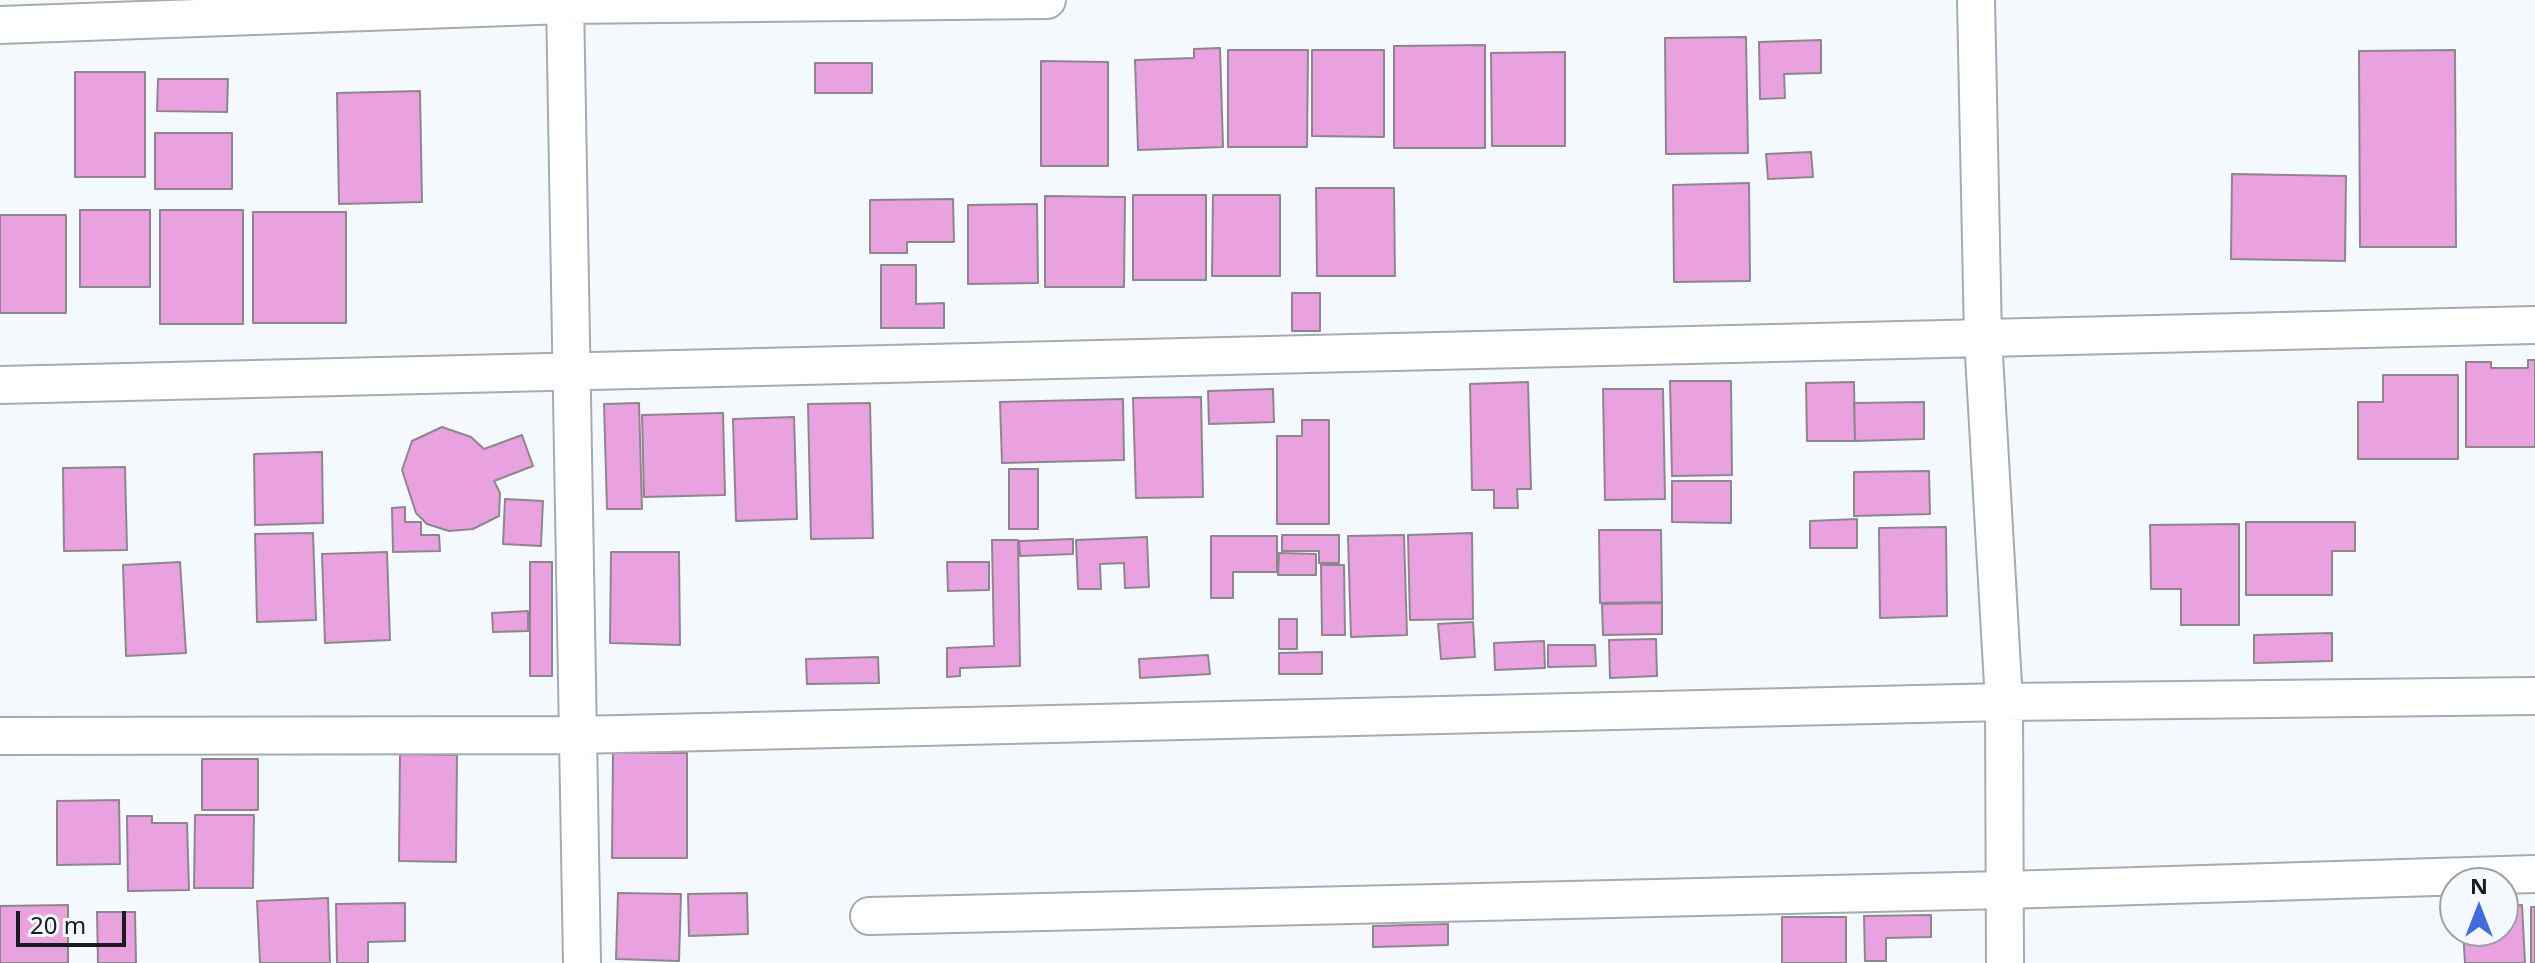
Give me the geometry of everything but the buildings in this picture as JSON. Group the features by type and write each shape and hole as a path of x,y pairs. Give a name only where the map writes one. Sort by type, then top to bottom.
{"street":[{"path":"0,25 565,3 1047,0"},
{"path":"1976,0 1983,338 2004,702 2005,963"},
{"path":"565,3 582,963"},
{"path":"0,385 2535,325"},
{"path":"0,736 576,735 2004,702 2535,696"},
{"path":"869,916 2005,890 2535,874"}]}
